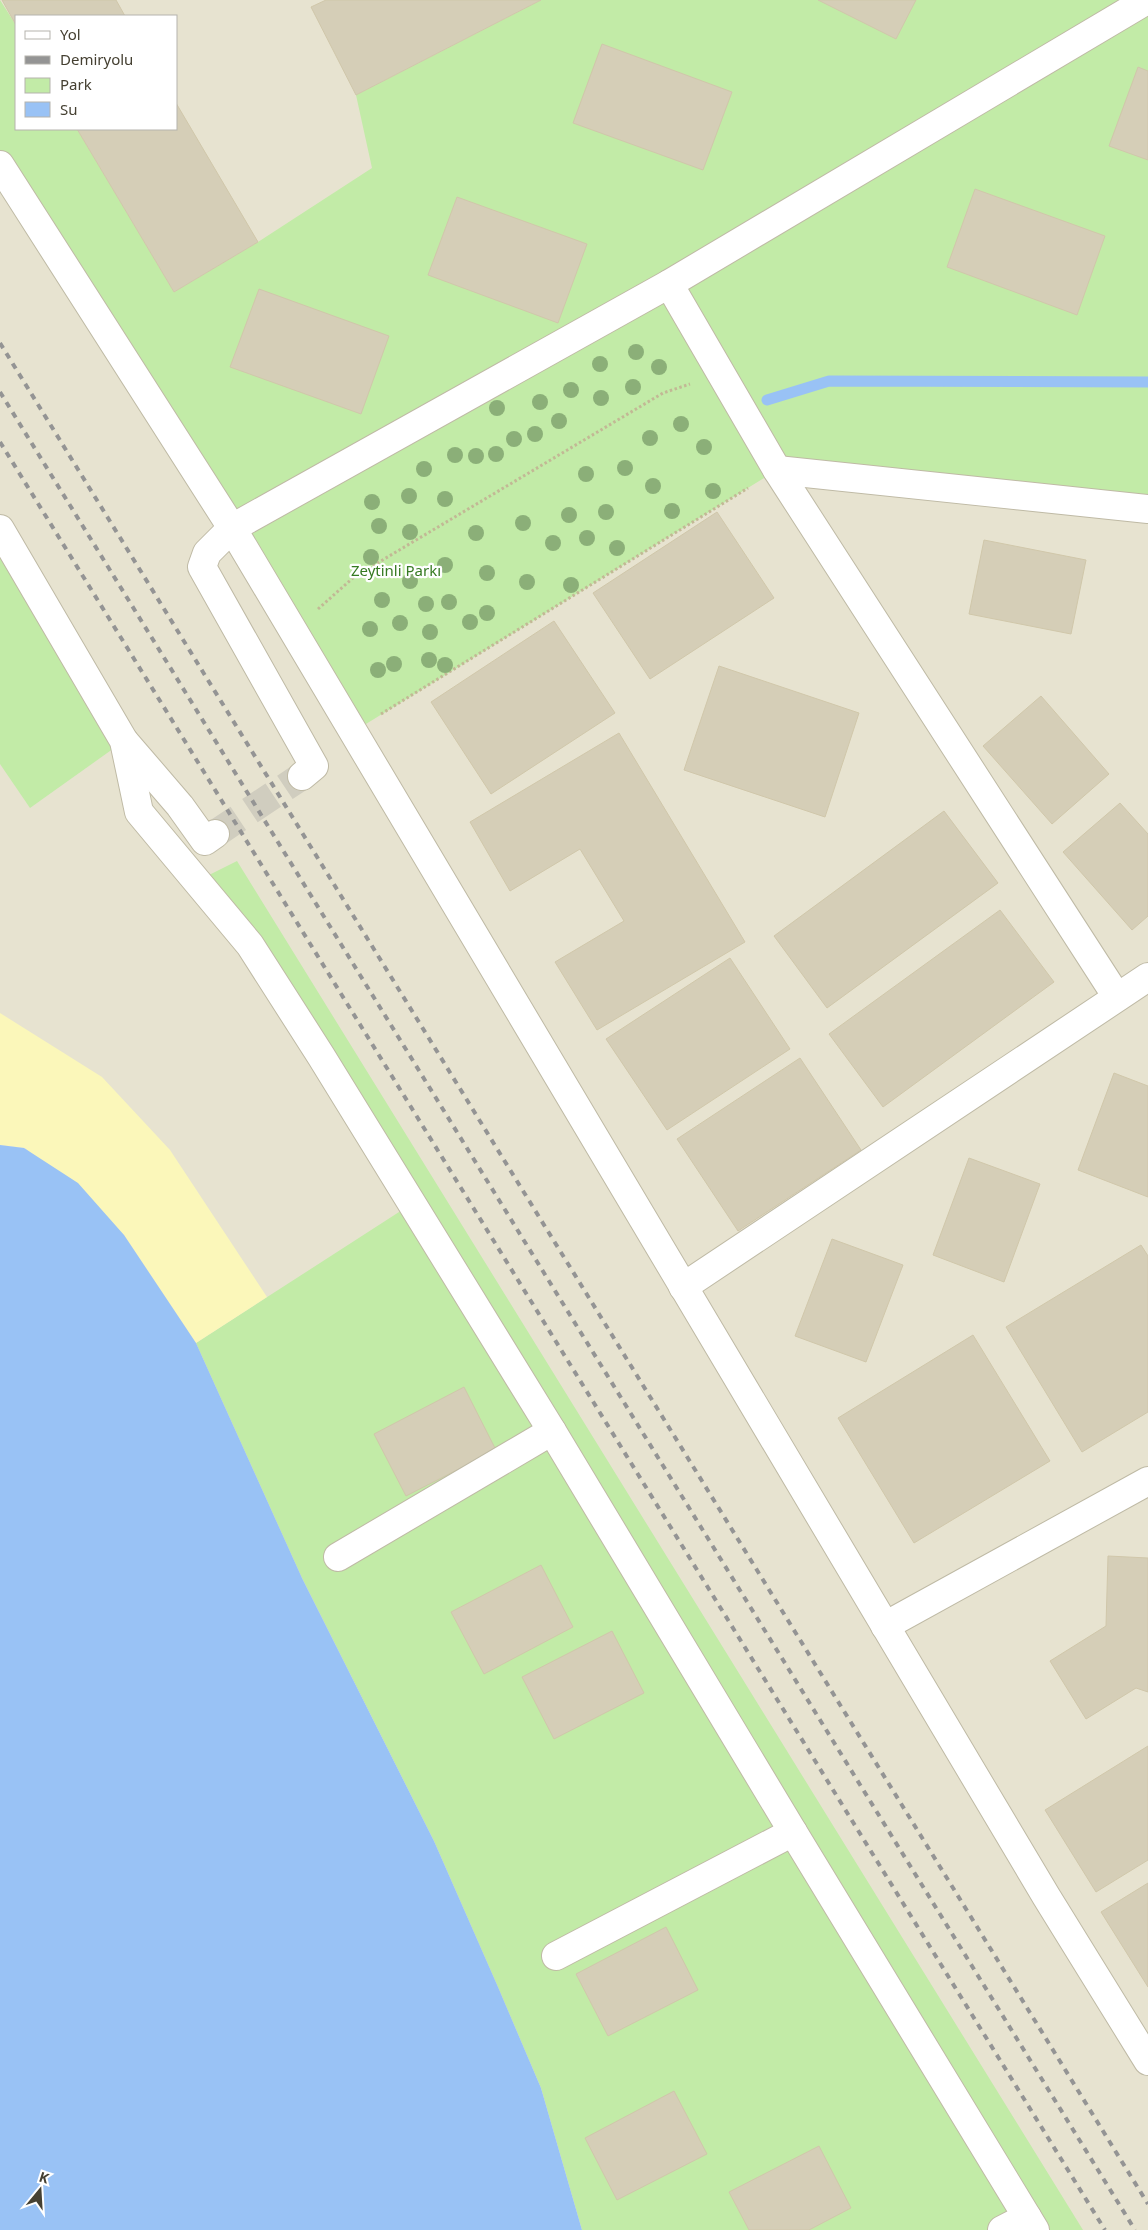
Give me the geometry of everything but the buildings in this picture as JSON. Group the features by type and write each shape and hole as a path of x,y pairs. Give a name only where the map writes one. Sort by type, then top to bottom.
{"street":[{"path":"302,776 314,766 202,567 207,553 232,528 669,284 1147,0"},
{"path":"0,165 232,528 1046,1896 1148,2061"},
{"path":"669,284 777,470 1117,997"},
{"path":"777,470 1148,510"},
{"path":"0,529 124,741 180,806 205,841 215,834"},
{"path":"124,741 139,812 250,945 418,1211 1031,2224 1002,2230"},
{"path":"684,1287 1148,977"},
{"path":"338,1557 552,1431"},
{"path":"885,1626 1148,1481"},
{"path":"556,1956 793,1832"}],"path":[{"path":"294,631 354,577 663,393 721,374"},
{"path":"353,732 777,470"}],"shaded area":[{"path":"0,0 1148,0 1148,2230 582,2230 541,2088 434,1841 302,1578 25,1148 0,1145"}],"green space":[{"name":"Zeytinli Parkı","path":"0,0 15,23 15,130 78,130 174,292 258,242 372,168 356,95 541,0 1148,0 1148,509 777,470 353,732 0,154"},
{"path":"0,529 124,741 30,808 0,764"},
{"path":"237,861 1083,2230 582,2230 541,2088 498,1987 434,1841 302,1578 196,1343 413,1203 197,881"}],"sand":[{"path":"0,1013 102,1077 170,1150 267,1297 196,1343 124,1235 25,1148 0,1145"}],"water":[{"path":"0,1145 24,1148 78,1183 124,1235 196,1343 302,1578 434,1841 498,1987 541,2088 582,2230 0,2230"}],"waterway":[{"path":"767,400 829,381 1148,382"}],"tunnel":[{"path":"215,834 302,776"}],"railway":[{"path":"0,343 1148,2204"},
{"path":"0,392 1135,2230"},
{"path":"0,442 1105,2230"}]}
